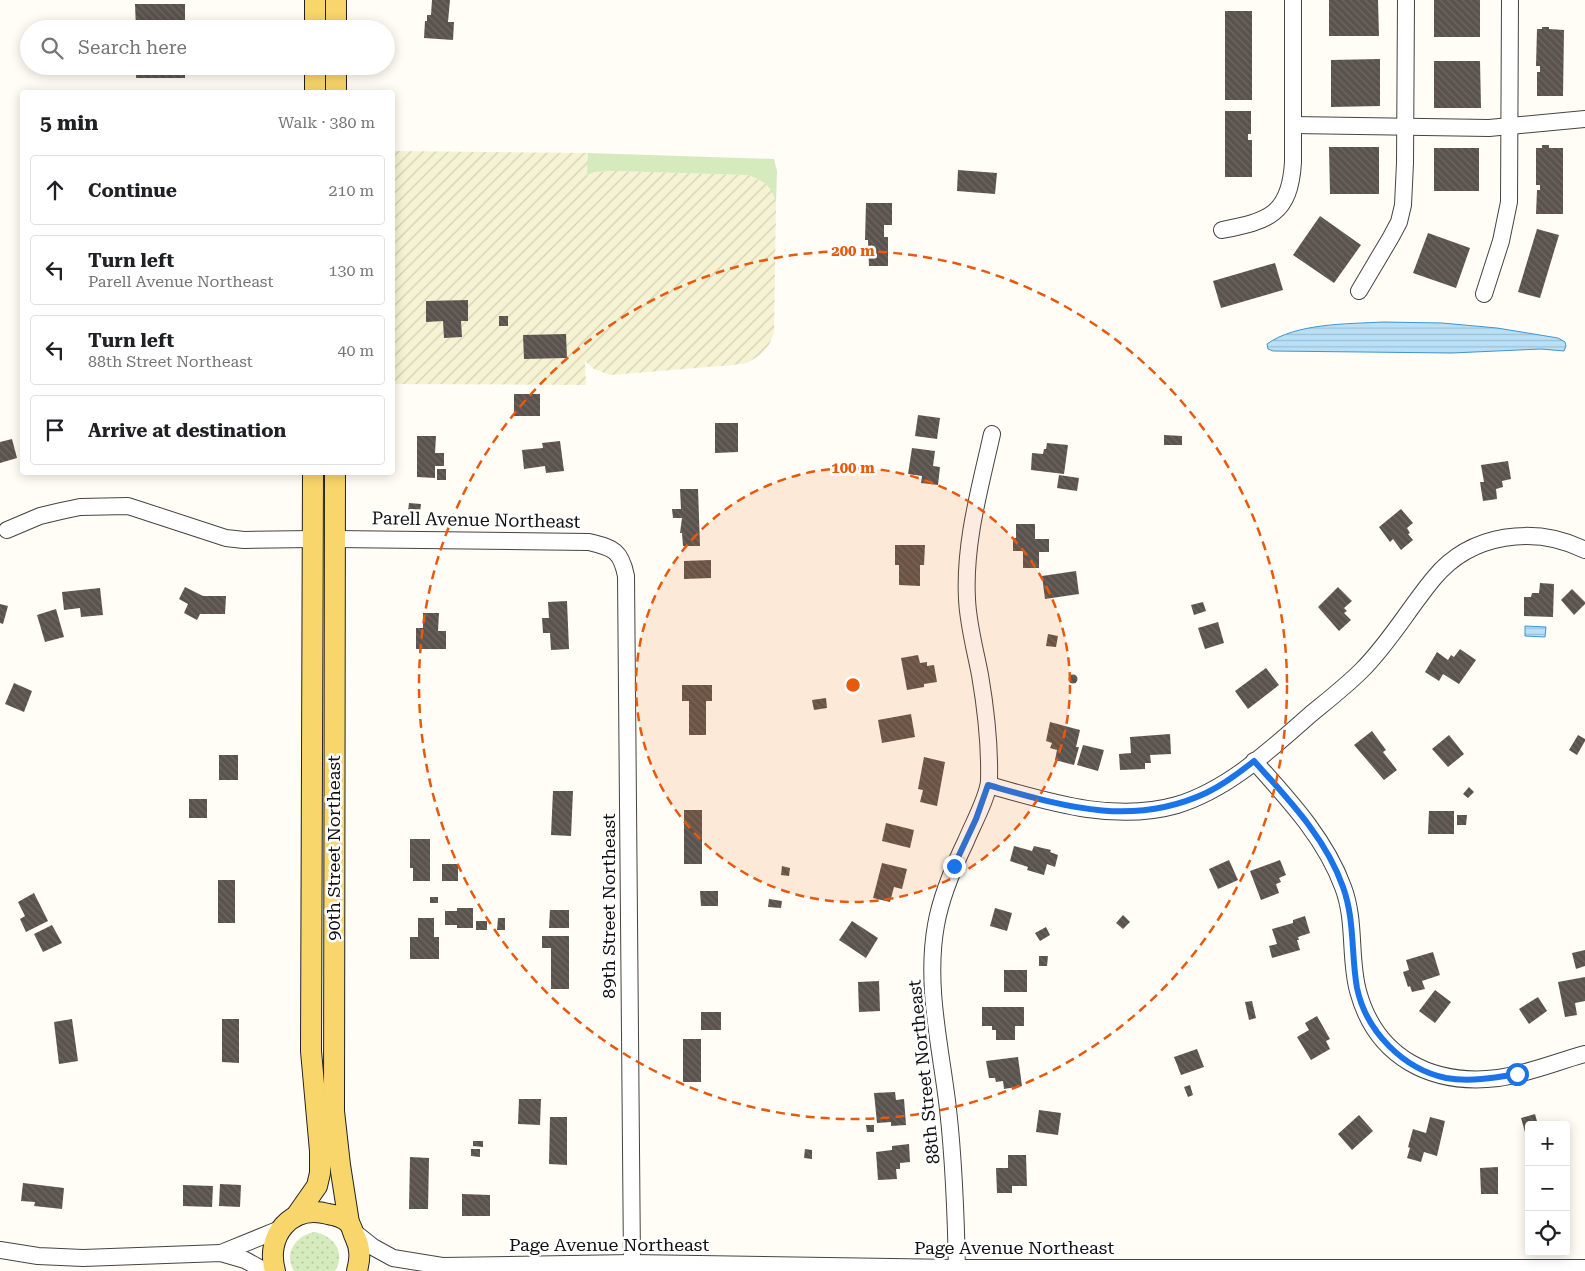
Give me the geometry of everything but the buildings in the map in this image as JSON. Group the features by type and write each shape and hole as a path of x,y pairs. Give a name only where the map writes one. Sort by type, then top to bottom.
{"main road":[{"path":"315,0 315,20"},
{"path":"336,0 336,20"},
{"path":"314,90 315,75"},
{"path":"336,75 336,90"},
{"name":"90th Street Northeast","path":"280,1229 296,1216 309,1200 317,1186 320,1173 320,1151 311,1051 313,475"},
{"name":"90th Street Northeast","path":"335,475 334,1111 341,1173 351,1227 359,1245 360,1260 357,1271"},
{"path":"296,1216 308,1212 320,1212 341,1218 351,1227"},
{"path":"275,1271 272,1261 272,1247 280,1229"}],"street":[{"path":"1222,230 1252,224 1267,218 1284,200 1289,187 1292,175 1293,0"},
{"path":"1359,291 1399,222 1403,205 1406,127 1406,0"},
{"path":"1484,294 1501,241 1509,202 1510,0"},
{"path":"1293,125 1510,127 1585,119"},
{"name":"88th Street Northeast","path":"957,1270 953,1151 933,995 933,963 936,926 943,896 988,785 990,751 986,715 970,629 967,574 970,536 992,434"},
{"path":"7,530 40,516 80,507 128,506 226,538 244,540 312,539"},
{"path":"988,785 1060,805 1121,812 1177,805 1207,793 1254,761 1362,670 1386,644 1434,577 1450,562 1472,548 1500,538 1529,535 1571,543 1585,550"},
{"name":"Parell Avenue Northeast","path":"334,538 589,542 604,546 615,552"},
{"name":"89th Street Northeast","path":"615,552 623,561 626,576 632,1263"},
{"path":"1254,761 1298,810 1320,842 1333,866 1343,887 1349,909 1358,990 1373,1026 1393,1051 1406,1061 1446,1078 1477,1080 1517,1074 1585,1054"},
{"name":"Page Avenue Northeast","path":"351,1227 373,1247 393,1258 442,1266 632,1263 957,1270 1585,1268"},
{"path":"221,1253 280,1229"},
{"path":"0,1250 38,1256 83,1258 221,1253 245,1260 265,1271"},
{"name":"Page Avenue Northeast","path":"422,1271 442,1266"}],"shaded area":[{"path":"395,151 588,153 588,176 594,172 613,171 749,175 771,188 776,203 774,333 769,345 760,355 747,363 733,365 610,375 594,369 585,361 586,385 395,384"}],"green space":[{"path":"588,153 774,159 777,171 776,203 770,188 760,180 749,175 613,171 594,172 587,176"},
{"path":"315,1232 328,1237 336,1246 339,1258 335,1271 294,1271 290,1258 293,1246 302,1237"}],"water":[{"path":"1383,322 1442,323 1497,328 1558,338 1565,342 1566,346 1564,351 1541,349 1452,353 1273,351 1268,349 1267,344 1279,337 1307,328"},
{"path":"1525,626 1546,627 1545,637 1525,636"}],"route":[{"path":"954,866 976,819 988,785 1060,805 1121,812 1147,810 1177,805 1207,793 1254,761 1298,810 1320,842 1343,887 1349,912 1358,990 1366,1013 1377,1032 1393,1051 1406,1061 1446,1078 1477,1080 1517,1074"}]}
